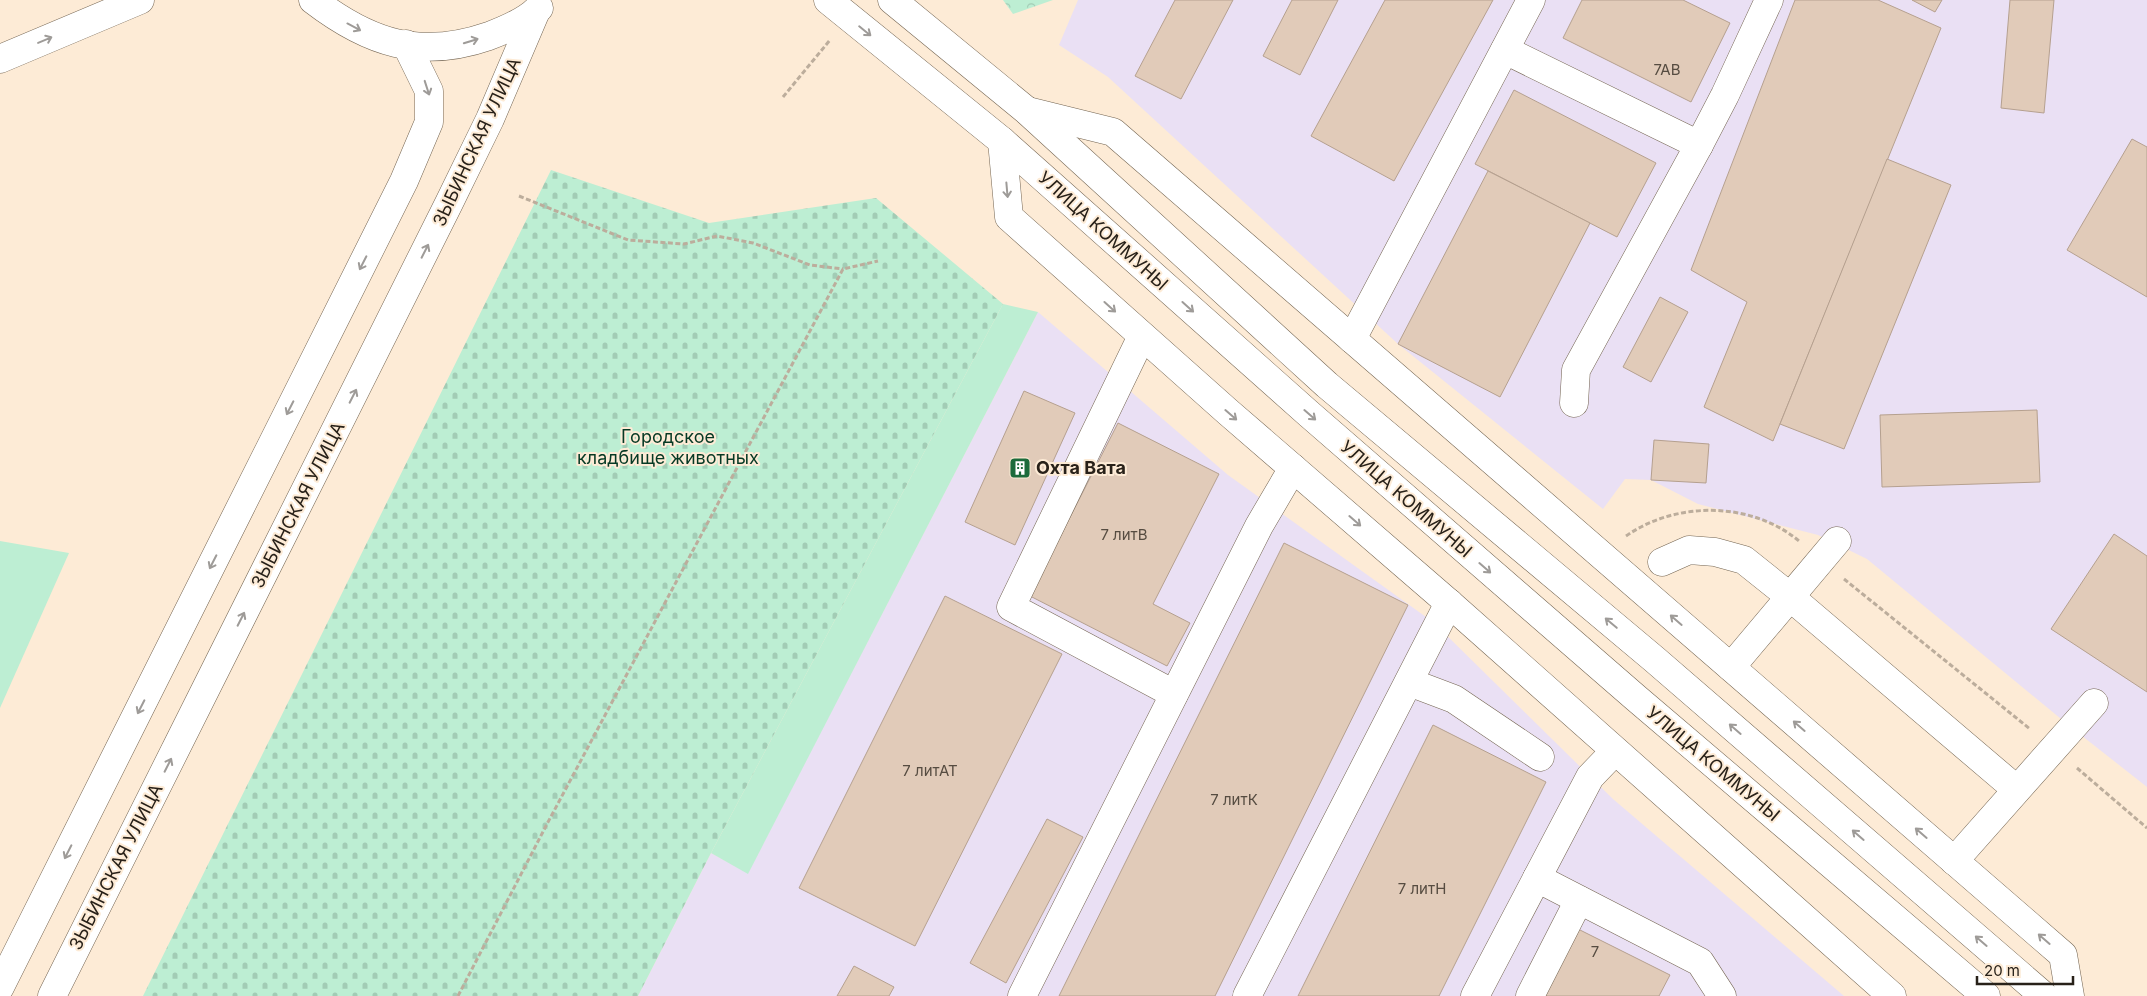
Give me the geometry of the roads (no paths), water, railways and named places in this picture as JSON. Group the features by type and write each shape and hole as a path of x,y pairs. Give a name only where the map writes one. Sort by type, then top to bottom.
{"street":[{"path":"0,59 140,0"},
{"path":"313,0 354,29 388,41 424,49 463,44 503,31 542,6"},
{"name":"УЛИЦА КОММУНЫ","path":"828,0 1002,142 1316,420 1628,692 1986,996"},
{"name":"УЛИЦА КОММУНЫ","path":"892,0 1026,110 1327,385 1654,659 2044,996"},
{"path":"1352,339 1531,0"},
{"path":"1574,403 1576,370 1725,95 1768,0"},
{"name":"ЗЫБИНСКАЯ УЛИЦА","path":"52,996 445,212 542,6"},
{"path":"0,987 404,181 429,122 429,91 406,44"},
{"path":"1505,50 1698,145"},
{"path":"1026,110 1113,132 2063,955 2070,996"},
{"path":"1002,142 1009,216 1142,336 1449,603 1887,995"},
{"path":"1142,336 1011,607 1174,694"},
{"path":"1022,996 1259,526 1293,468"},
{"path":"1662,562 1689,550 1715,552 1744,560 2016,789"},
{"path":"1731,667 1789,596 1829,551"},
{"path":"1247,996 1449,603"},
{"path":"1409,682 1454,699 1540,757"},
{"path":"1954,861 2094,703"},
{"path":"1476,996 1590,777 1615,751"},
{"path":"1537,878 1700,962 1722,996"},
{"path":"1530,996 1579,900"}],"place":[{"name":"Охта Вата","path":"1020,468"}],"park label":[{"name":"Городское кладбище животных","path":"668,447"}]}
